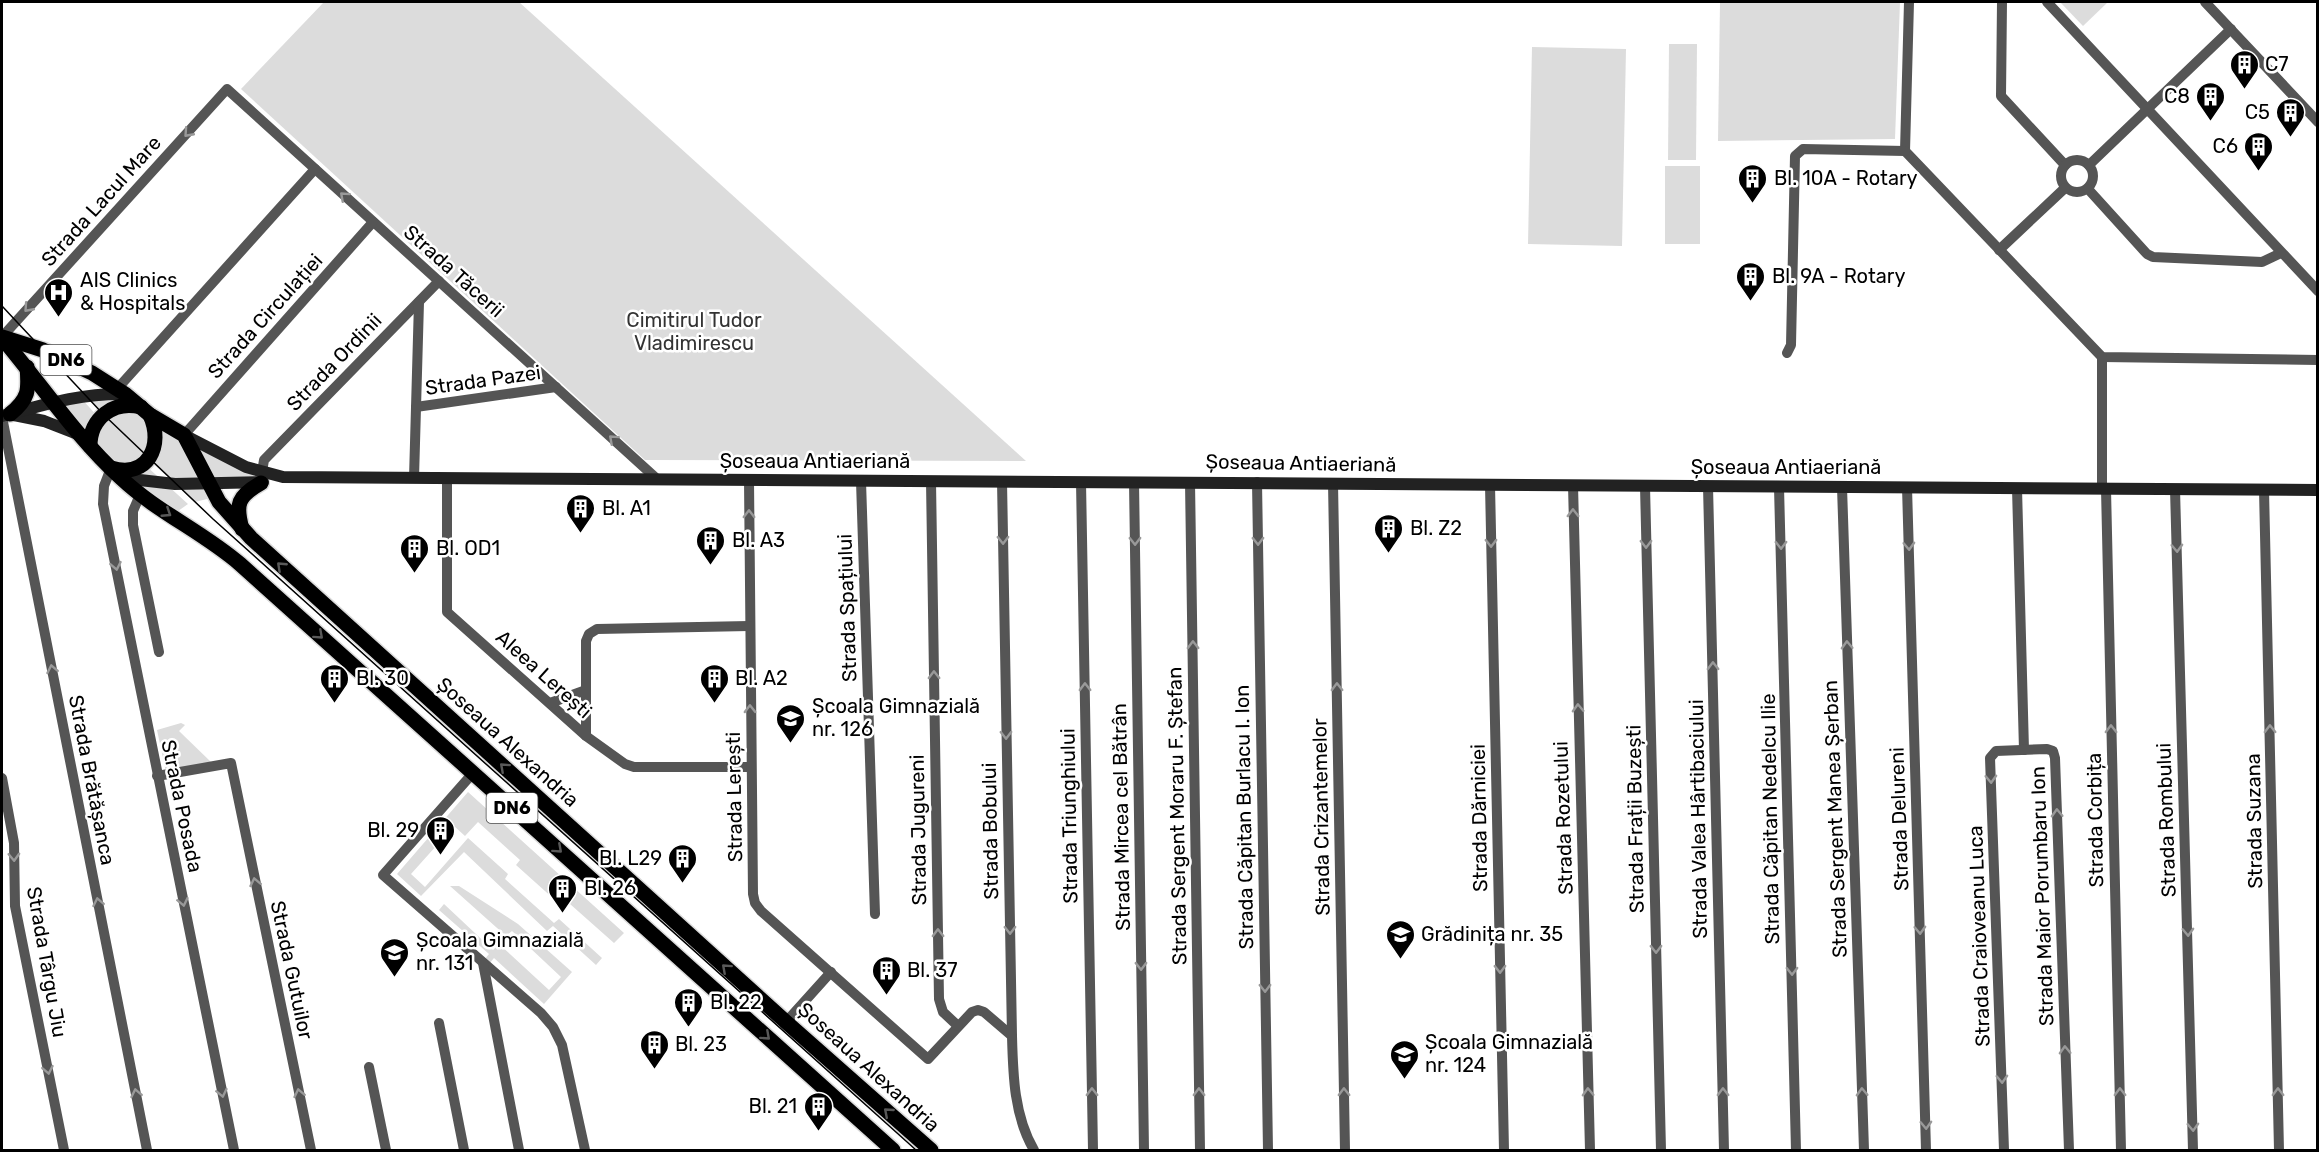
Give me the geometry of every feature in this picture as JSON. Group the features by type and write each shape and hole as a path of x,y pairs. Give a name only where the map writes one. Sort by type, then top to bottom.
{"main road":[{"name":"DN6","path":"2,337 86,441 140,495 207,537 229,554 893,1150"},
{"name":"DN6","path":"2,337 62,358 121,392 145,411 184,435"},
{"path":"4,416 26,396 27,367"},
{"name":"DN6","path":"55,401 121,392"},
{"path":"4,416 55,401"},
{"path":"4,416 44,421 86,441 93,428 108,410 124,405 145,411 156,437 156,446 144,464 116,473"},
{"path":"184,435 262,477 245,493 238,504 238,516 242,529"},
{"name":"Șoseaua Alexandria","path":"184,435 224,510 242,529 786,1022 932,1150"},
{"name":"Șoseaua Antiaeriană","path":"116,473 156,483 209,484 262,477 657,478 2318,490"}],"street":[{"path":"1909,2 1905,151 2102,357 2318,360"},
{"path":"2002,2 2001,96 2065,165"},
{"path":"2047,2 2318,291"},
{"path":"2205,2 2318,122"},
{"path":"2089,165 2231,29"},
{"name":"Strada Tăcerii","path":"227,89 657,478"},
{"name":"Strada Lacul Mare","path":"2,337 227,89"},
{"path":"1787,353 1791,345 1795,156 1803,149 1905,151"},
{"path":"2080,160 2089,165 2092,169 2093,180 2088,189 2079,193 2066,188 2061,174 2065,165 2080,160"},
{"path":"121,392 315,169"},
{"path":"1999,250 2066,188"},
{"path":"2088,189 2147,254 2153,257 2262,262 2281,253"},
{"name":"Strada Circulației","path":"184,435 374,222"},
{"name":"Strada Ordinii","path":"262,477 264,460 439,281"},
{"path":"414,478 419,302"},
{"name":"Strada Corbița","path":"2102,357 2121,1150"},
{"name":"Strada Pazei","path":"416,407 556,387"},
{"name":"Strada Brătășanca","path":"4,416 147,1150"},
{"name":"Strada Posada","path":"116,473 104,486 104,504 234,1150"},
{"name":"Aleea Lerești","path":"447,478 447,612 586,736 625,764 634,767 751,767"},
{"name":"Strada Lerești","path":"749,480 749,626 753,894 755,903 761,911 928,1059 972,1012 978,1010 984,1012 1012,1036"},
{"name":"Strada Spațiului","path":"861,481 875,914"},
{"name":"Strada Jugureni","path":"931,481 939,999 943,1012 958,1026"},
{"name":"Strada Bobului","path":"1002,481 1012,1036"},
{"name":"Strada Triunghiului","path":"1081,482 1093,1150"},
{"name":"Strada Mircea cel Bătrân","path":"1134,482 1144,1150"},
{"name":"Strada Sergent Moraru F. Ștefan","path":"1191,482 1200,1150"},
{"name":"Strada Căpitan Burlacu I. Ion","path":"1257,482 1268,1150"},
{"name":"Strada Crizantemelor","path":"1333,483 1345,1150"},
{"name":"Strada Dărniciei","path":"1490,485 1504,1150"},
{"name":"Strada Rozetului","path":"1573,485 1590,1150"},
{"name":"Strada Frații Buzești","path":"1645,486 1661,1150"},
{"name":"Strada Valea Hârtibaciului","path":"1708,486 1724,1150"},
{"name":"Strada Căpitan Nedelcu Ilie","path":"1779,487 1796,1150"},
{"name":"Strada Sergent Manea Șerban","path":"1842,487 1864,1150"},
{"name":"Strada Delureni","path":"1907,487 1926,1150"},
{"name":"Strada Maior Porumbaru Ion","path":"2017,488 2024,750 2051,750 2055,758 2068,1150"},
{"name":"Strada Rombului","path":"2175,489 2193,1150"},
{"name":"Strada Suzana","path":"2264,490 2279,1150"},
{"path":"140,495 133,511 133,525 159,652"},
{"path":"586,736 586,641 592,631 597,629 749,626"},
{"path":"550,703 586,690"},
{"name":"Strada Craioveanu Luca","path":"2004,1150 1990,758 1996,751 2024,750"},
{"name":"Strada Gutuilor","path":"157,776 231,763 311,1150"},
{"path":"473,773 383,876 541,1013 559,1036 585,1150"},
{"name":"Strada Târgu Jiu","path":"2,778 14,843 15,906 63,1150"},
{"path":"483,963 519,1150"},
{"path":"786,1022 831,972"},
{"path":"439,1023 464,1150"},
{"path":"1012,1036 1016,1099 1024,1131 1034,1150"},
{"path":"369,1066 386,1150"}],"green space":[{"name":"Cimitirul Tudor Vladimirescu","path":"324,2 519,2 1026,461 645,460 241,89"},
{"path":"1720,2 1900,2 1895,139 1718,141"},
{"path":"2060,2 2108,2 2083,26"},
{"path":"1669,44 1697,44 1696,160 1668,160"},
{"path":"1532,47 1626,49 1622,246 1528,244"},
{"path":"1665,166 1700,166 1700,244 1665,244"},
{"path":"111,394 184,435 283,477 266,481 209,484 215,497 195,502 148,459 144,464 188,504 171,516 140,495 55,401 80,397 99,418 103,414 86,396"},
{"path":"181,723 185,725 179,731 212,763 166,772 157,730"},
{"path":"468,792 624,933 614,943 570,904 565,909 516,865 520,860 478,822 465,836 454,826 411,874 425,887 468,838 508,874 505,879 554,923 559,919 602,958 596,965 553,926 547,931 464,852 421,896 397,874"},
{"path":"450,886 459,886 518,924 572,972 544,1004 494,958 489,964 484,960 489,954 439,910 444,904 493,950 499,944 549,990 561,977 512,931 506,936"}],"tram line":[{"path":"2,306 103,414 213,519 916,1150"}],"place":[{"name":"C7","path":"2244,90"},
{"name":"C8","path":"2211,122"},
{"name":"C5","path":"2291,138"},
{"name":"C6","path":"2259,172"},
{"name":"Bl. 10A - Rotary","path":"1753,204"},
{"name":"Bl. 9A - Rotary","path":"1751,302"},
{"name":"AIS Clinics & Hospitals","path":"59,318"},
{"name":"Bl. A1","path":"581,534"},
{"name":"Bl. Z2","path":"1389,554"},
{"name":"Bl. A3","path":"711,566"},
{"name":"Bl. OD1","path":"415,574"},
{"name":"Bl. 30","path":"335,704"},
{"name":"Bl. A2","path":"714,704"},
{"name":"Școala Gimnazială nr. 126","path":"791,744"},
{"name":"Bl. 29","path":"440,856"},
{"name":"Bl. L29","path":"683,884"},
{"name":"Bl. 26","path":"563,914"},
{"name":"Grădinița nr. 35","path":"1400,960"},
{"name":"Școala Gimnazială nr. 131","path":"395,978"},
{"name":"Bl. 37","path":"886,996"},
{"name":"Bl. 22","path":"689,1028"},
{"name":"Bl. 23","path":"654,1070"},
{"name":"Școala Gimnazială nr. 124","path":"1404,1080"},
{"name":"Bl. 21","path":"818,1132"}]}
